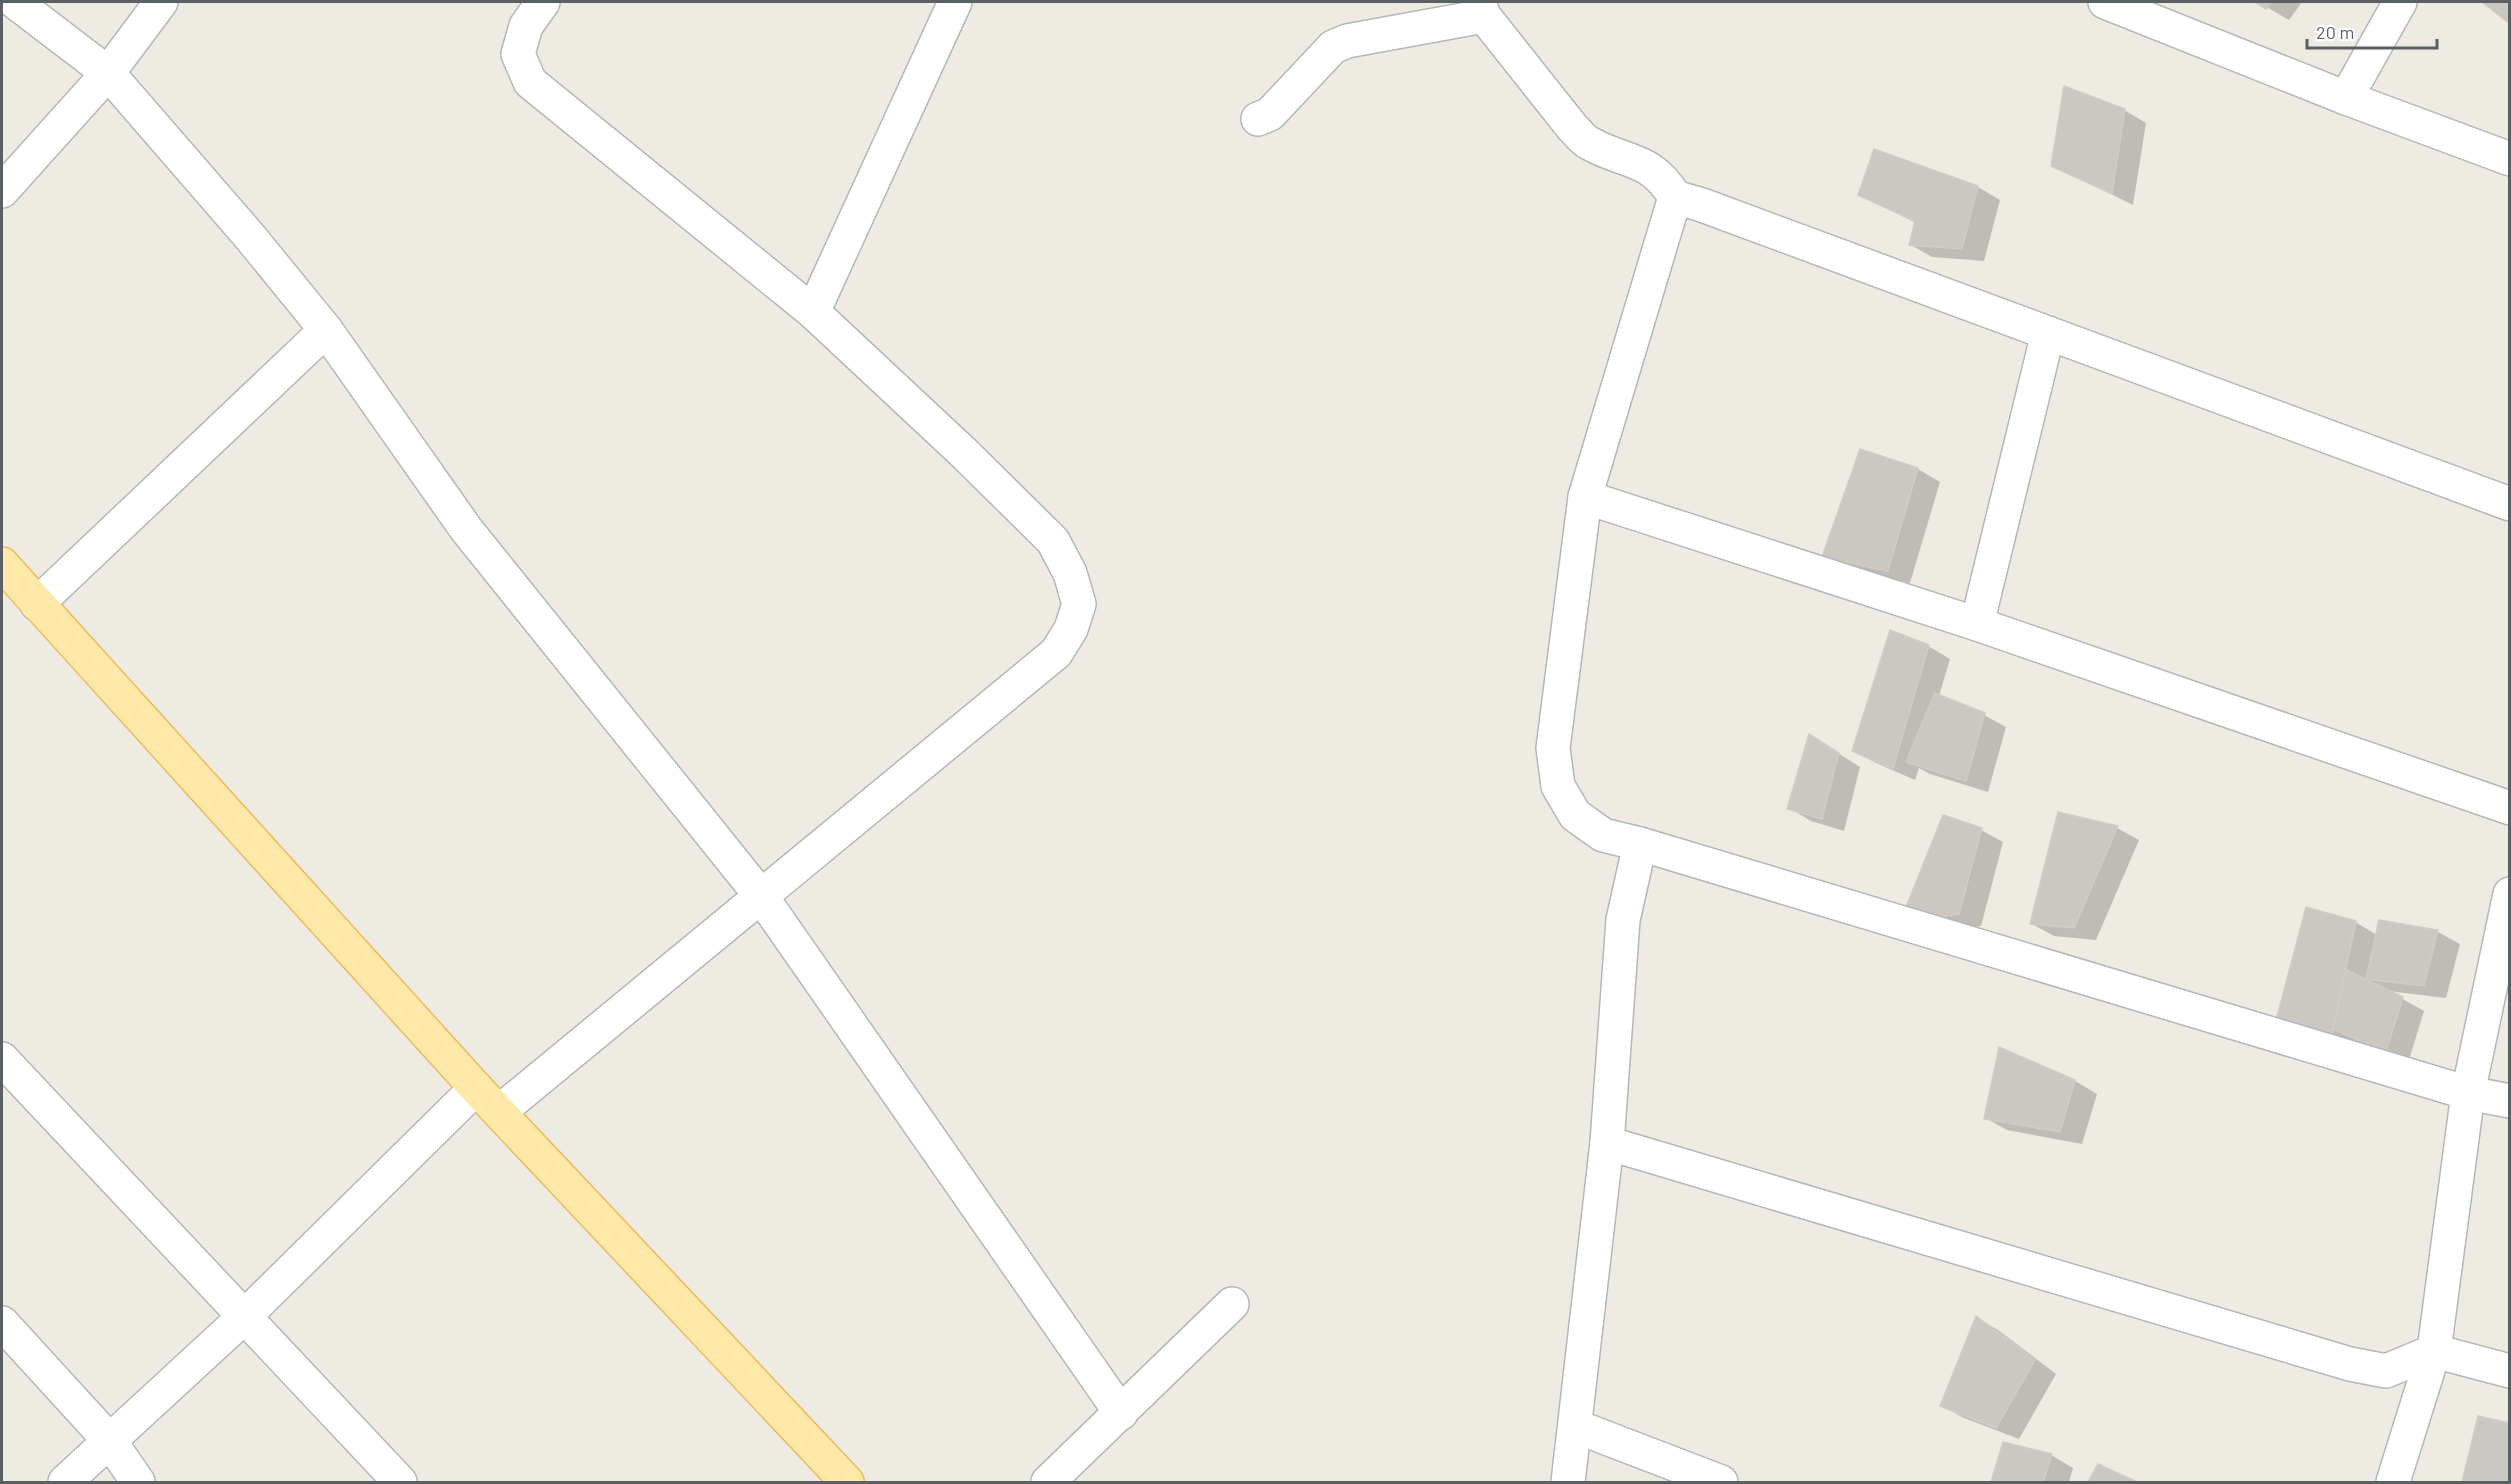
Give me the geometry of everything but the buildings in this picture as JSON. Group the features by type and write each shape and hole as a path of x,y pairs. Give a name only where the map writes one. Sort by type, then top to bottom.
{"main road":[{"path":"2,564 476,1088 847,1482"}],"street":[{"path":"15,2 108,73 251,238 326,330 466,529 762,896 1121,1413"},
{"path":"2,191 108,73 161,2"},
{"path":"499,1112 1056,653 1071,629 1079,604 1070,573 1053,541 965,454 813,312 530,82 518,54 526,26 543,2"},
{"path":"813,312 955,2"},
{"path":"2105,2 2346,98 2510,159"},
{"path":"2346,98 2400,2"},
{"path":"1258,119 1270,114 1334,47 1340,44 1481,9 1572,127 1588,142 1648,166 1665,180 1675,197 1702,205 2510,504"},
{"path":"1675,197 1585,497 1552,748 1558,786 1575,815 1603,835 2203,1011 2468,1093 2510,1101"},
{"path":"37,604 326,330"},
{"path":"1977,624 2048,333"},
{"path":"1585,497 1977,624 2510,808"},
{"path":"1568,1482 1607,1143 1623,920 1640,844"},
{"path":"2393,1482 2434,1352 2468,1093 2510,894"},
{"path":"2,1059 400,1482"},
{"path":"65,1482 244,1317 476,1088"},
{"path":"1607,1143 2350,1364 2386,1371 2434,1352 2510,1371"},
{"path":"1048,1482 1232,1304"},
{"path":"2,1323 109,1440 138,1482"},
{"path":"1575,1426 1721,1482"}]}
